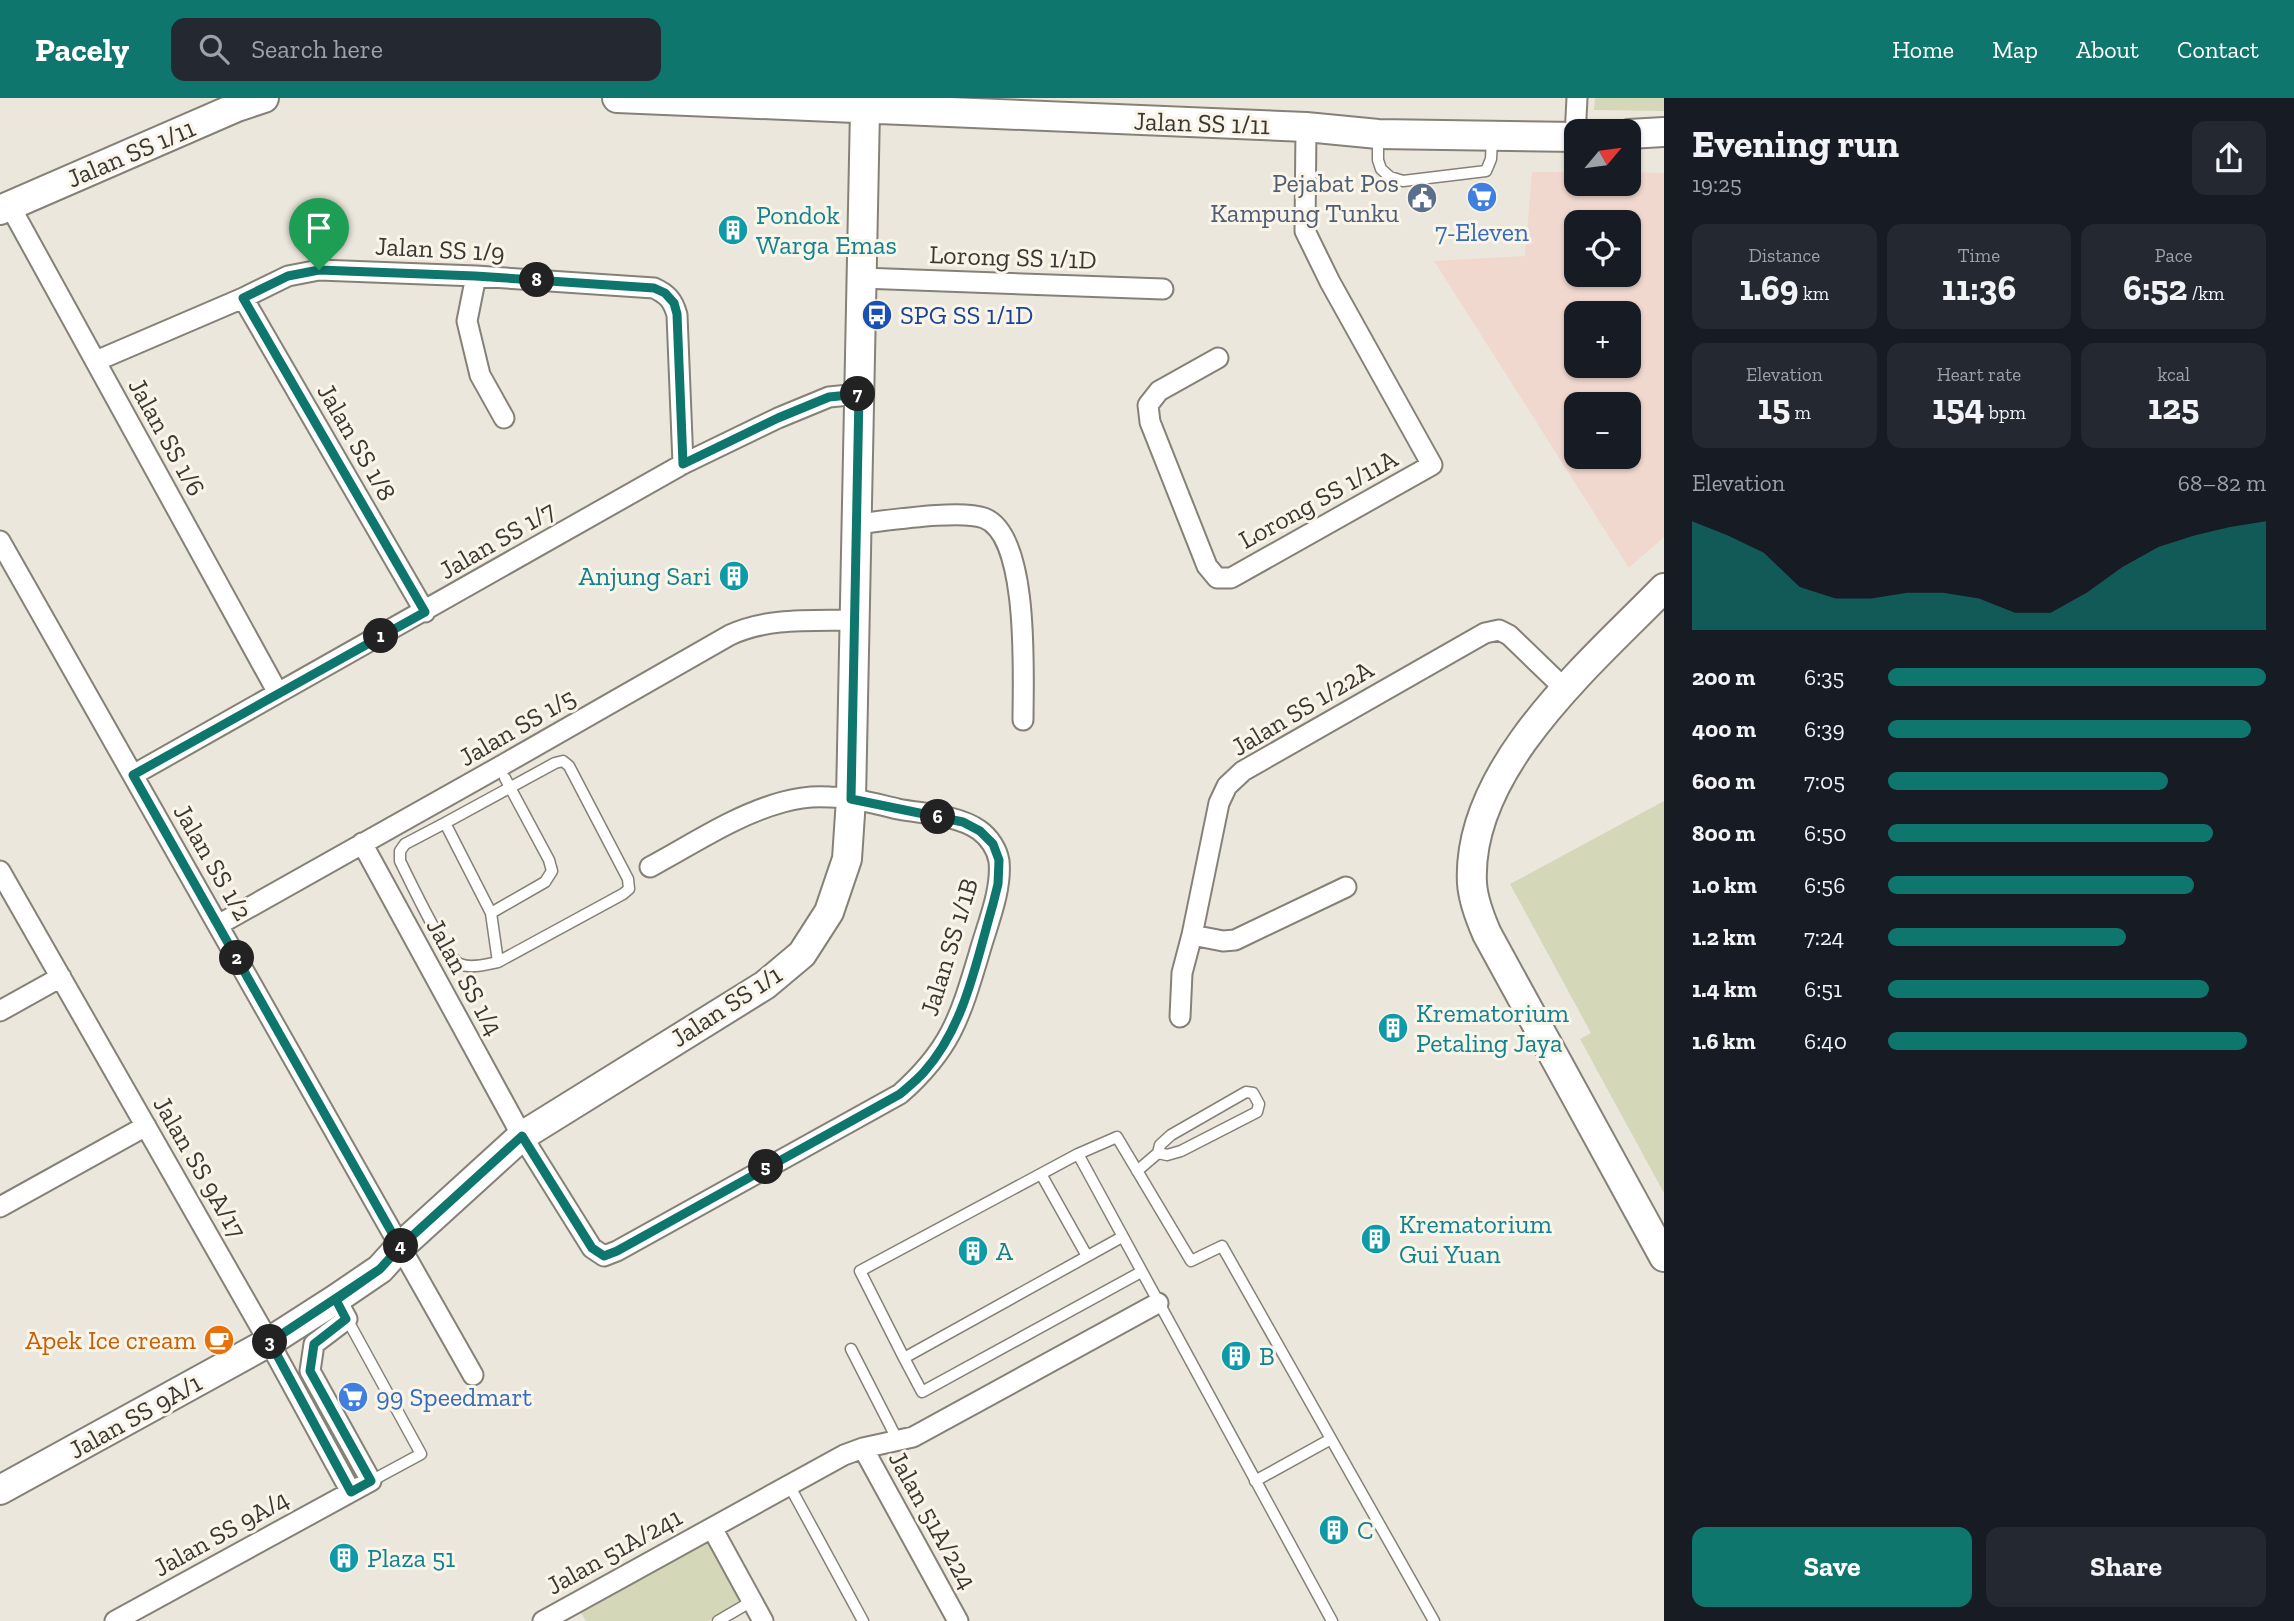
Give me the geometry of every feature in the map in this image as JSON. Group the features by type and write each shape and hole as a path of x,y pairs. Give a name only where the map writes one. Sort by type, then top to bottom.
{"street":[{"name":"Jalan SS 1/11","path":"5,208 237,107 264,98"},
{"name":"Jalan SS 1/11","path":"617,98 865,104 1306,127 1378,134 1564,137"},
{"path":"1576,119 1577,98"},
{"name":"Jalan SS 1/1","path":"270,1342 341,1309 400,1247 522,1136 765,985 802,954 829,912 846,859 851,799 865,104"},
{"name":"Lorong SS 1/11A","path":"1218,358 1159,391 1148,405 1150,422 1207,566 1217,578 1231,578 1432,465 1330,282 1305,230 1306,127"},
{"path":"1642,133 1664,132"},
{"name":"Jalan SS 1/6","path":"5,208 96,361 278,693"},
{"name":"Jalan SS 1/9","path":"96,361 288,276 319,270 475,276 654,288 665,293 674,303 679,328 683,464"},
{"path":"475,276 467,321 480,375 504,418"},
{"name":"Lorong SS 1/1D","path":"861,278 1164,289"},
{"name":"Jalan SS 1/8","path":"243,298 425,612"},
{"name":"Jalan SS 1/7","path":"133,775 683,464 778,418 829,397 859,394"},
{"path":"856,524 965,514 986,519 1003,534 1015,562 1023,644 1023,719"},
{"name":"Jalan SS 1/2","path":"0,541 473,1375"},
{"path":"1664,588 1565,690 1539,719 1516,752 1494,789 1481,821 1474,853 1472,884 1479,915 1487,934 1664,1257"},
{"name":"Jalan SS 1/5","path":"218,925 362,843 505,778 730,635 749,626 770,622 855,620"},
{"name":"Jalan SS 1/22A","path":"1180,1017 1182,974 1219,803 1227,786 1243,771 1485,633 1499,630 1509,635 1565,690"},
{"path":"650,867 759,809 787,801 829,796 851,799"},
{"name":"Jalan SS 1/1B","path":"522,1136 592,1248 604,1256 900,1094 923,1074 956,1024 967,995 998,884 999,860 993,844 980,831 963,822 851,799"},
{"name":"Jalan SS 1/4","path":"362,843 522,1136"},
{"name":"Jalan SS 9A/17","path":"0,871 270,1342 351,1492"},
{"path":"1192,935 1223,941 1235,940 1346,887"},
{"path":"0,1011 61,977"},
{"path":"0,1207 146,1126"},
{"path":"863,1448 913,1437 1158,1303"},
{"path":"341,1309 314,1344 310,1371 371,1481"},
{"name":"Jalan SS 9A/1","path":"0,1490 270,1342"},
{"name":"Jalan 51A/224","path":"712,1528 844,1455 863,1448 958,1621"},
{"name":"Jalan SS 9A/4","path":"115,1621 371,1481"},
{"path":"712,1528 763,1621"},
{"name":"Jalan 51A/241","path":"543,1621 569,1615 712,1528"}],"lane":[{"path":"1378,134 1378,160 1381,169 1390,177 1403,181 1486,171 1491,159 1492,136"},
{"path":"564,761 628,879 629,889 507,959 473,966 460,964 453,959 400,862 400,851 405,844 445,823 505,778 564,761"},
{"path":"491,913 538,887 552,871 549,860 505,778"},
{"path":"445,823 491,913 498,962"},
{"path":"1137,1171 1158,1153 1160,1145 1171,1135 1246,1092 1253,1093 1259,1104 1257,1112 1181,1151 1167,1155 1158,1153"},
{"path":"1141,1272 922,1392 860,1271 1078,1154 1117,1137 1191,1261 1222,1247 1434,1621"},
{"path":"1078,1154 1332,1621"},
{"path":"1041,1174 1087,1256"},
{"path":"904,1358 1122,1237"},
{"path":"341,1309 421,1454 371,1481"},
{"path":"851,1349 898,1441"},
{"path":"1255,1481 1331,1439"},
{"path":"789,1485 863,1621"},
{"path":"718,1621 752,1601"}],"shaded area":[{"path":"1532,172 1564,172 1564,196 1642,196 1642,172 1664,173 1664,537 1629,568 1566,469 1641,469 1641,392 1564,392 1564,466 1434,261 1525,256"}],"green space":[{"path":"1595,98 1664,98 1664,111 1594,110"},
{"path":"1664,801 1664,1193 1580,1039 1591,1033 1510,884"},
{"path":"709,1542 742,1602 708,1621 586,1621 581,1613"}],"place":[{"name":"7-Eleven","path":"1482,197"},
{"name":"Pejabat Pos Kampung Tunku","path":"1422,198"},
{"name":"Pondok Warga Emas","path":"733,230"},
{"name":"SPG SS 1/1D","path":"877,315"},
{"name":"Anjung Sari","path":"734,576"},
{"name":"Krematorium Petaling Jaya","path":"1393,1028"},
{"name":"Krematorium Gui Yuan","path":"1376,1239"},
{"name":"A","path":"973,1251"},
{"name":"Apek Ice cream","path":"219,1340"},
{"name":"B","path":"1236,1356"},
{"name":"99 Speedmart","path":"353,1397"},
{"name":"C","path":"1334,1530"},
{"name":"Plaza 51","path":"344,1558"}],"route":[{"path":"319,270 288,276 243,298 425,612 133,775 400,1247 380,1269 270,1342 351,1492 371,1481 310,1371 314,1344 346,1319 336,1300 380,1269 400,1247 522,1136 592,1248 604,1256 900,1094 923,1074 956,1024 993,904 998,884 999,860 993,844 980,831 963,822 851,799 859,394 829,397 778,418 683,464 679,328 674,303 665,293 654,288 475,276 319,270"}]}
